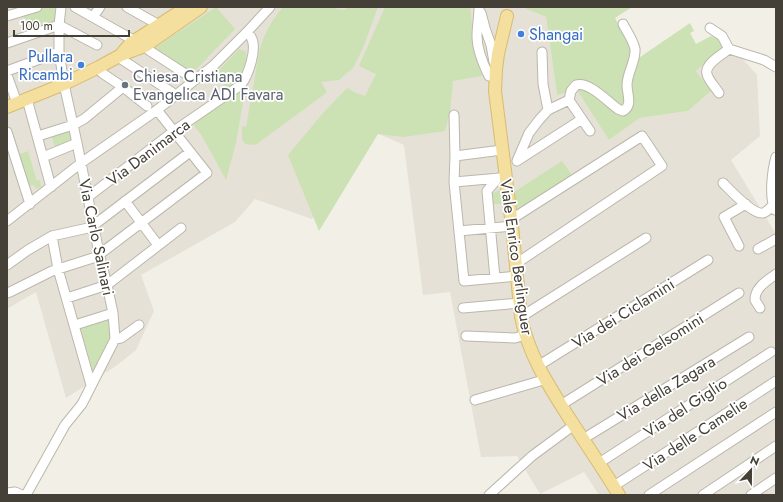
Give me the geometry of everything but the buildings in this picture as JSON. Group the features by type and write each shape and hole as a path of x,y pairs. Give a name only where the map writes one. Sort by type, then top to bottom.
{"main road":[{"path":"17,103 64,84 99,67 201,7"},
{"path":"140,44 179,9"},
{"path":"492,72 489,64 489,54 496,42 497,32 509,11"},
{"name":"Viale Enrico Berlinguer","path":"492,72 504,164 502,178 511,222 521,317 526,335 538,366 616,491"}],"street":[{"path":"7,16 37,7"},
{"name":"Via Carlo Salinari","path":"61,7 59,52 64,84 99,254 113,313 115,339"},
{"path":"75,7 140,44 195,80"},
{"path":"94,17 100,7"},
{"path":"127,7 159,26"},
{"path":"7,221 81,163 157,110 214,65 270,7"},
{"path":"479,7 477,40 482,59 492,72"},
{"path":"477,40 484,45 496,42 485,28 479,7"},
{"path":"590,132 569,100 569,95 573,87 582,84 589,86 618,109 623,111 627,108 629,105 627,85 635,54 635,48 623,24"},
{"path":"7,43 59,25 97,45"},
{"path":"710,28 722,36 729,49 764,60 776,67"},
{"name":"Via Danimarca","path":"88,197 174,131 241,85 249,71 252,57 252,38 247,32"},
{"path":"719,93 707,75 707,71 710,64 729,49"},
{"path":"7,71 59,52"},
{"path":"542,52 543,84 548,110"},
{"path":"120,56 176,95"},
{"path":"99,67 102,73 147,106"},
{"path":"7,75 17,103 38,136 51,187"},
{"path":"38,136 73,125 84,119 123,87"},
{"path":"517,161 531,130 548,110 569,100"},
{"path":"7,293 58,269 96,257 207,173 157,110"},
{"path":"454,115 454,182 464,281 517,276"},
{"path":"504,164 517,161 582,119"},
{"path":"7,132 9,147 30,204"},
{"path":"459,231 491,228 511,222 515,216 642,136 662,166 520,261 515,262"},
{"path":"43,157 77,143"},
{"path":"455,156 502,150"},
{"path":"7,265 28,250 52,236 88,228 94,225 190,152"},
{"path":"723,183 756,212 765,213 775,208 772,175 776,156"},
{"path":"454,182 502,178"},
{"path":"495,278 487,191 502,178"},
{"path":"125,201 158,245"},
{"path":"739,246 724,217 746,204"},
{"path":"67,298 107,285 181,228"},
{"path":"52,236 58,269 91,385"},
{"path":"521,317 646,238"},
{"path":"758,249 776,239"},
{"name":"Via dei Ciclamini","path":"538,366 708,260"},
{"path":"760,308 755,300 757,291 776,274"},
{"name":"Via dei Gelsomini","path":"561,405 739,293"},
{"path":"463,308 520,303"},
{"path":"75,325 113,313"},
{"path":"26,495 65,425 82,404 115,339 121,338 139,325"},
{"path":"466,336 515,338 526,335"},
{"name":"Via della Zagara","path":"583,439 749,338"},
{"name":"Via del Giglio","path":"599,463 771,352"},
{"path":"475,400 540,381 545,378"},
{"name":"Via delle Camelie","path":"616,491 776,381"},
{"path":"649,495 776,412"},
{"path":"490,495 532,456 574,425"},
{"path":"703,495 776,446"},
{"path":"751,495 776,478"},
{"path":"7,493 15,492 22,495"}],"shaded area":[{"path":"7,7 527,7 526,9 546,17 557,95 577,89 609,140 640,118 688,111 711,91 696,71 729,43 757,75 760,136 731,160 776,234 776,495 599,495 584,472 540,494 517,456 481,457 450,292 423,295 404,145 372,131 312,219 255,199 235,222 141,275 154,311 136,350 116,366 66,398 36,292 7,309"}],"green space":[{"path":"46,7 55,7 56,23 26,32 24,14"},
{"path":"216,7 235,29 190,76 150,51"},
{"path":"283,7 333,7 345,10 347,7 378,7 363,48 353,68 339,80 321,82 326,90 326,93 257,144 251,145 245,143 242,139 242,126 246,127 260,48 269,26"},
{"path":"385,7 470,7 474,44 482,76 453,81 450,112 445,131 404,137 378,134 319,231 288,155 323,113 347,88 365,96 376,74 359,66"},
{"path":"527,7 632,7 615,18 630,47 630,56 627,66 690,23 694,31 690,33 696,44 711,36 729,43 696,71 711,91 688,111 640,118 609,140 577,90 557,95 546,17 526,9"},
{"path":"239,49 245,51 246,54 244,67 236,82 226,88 215,74"},
{"path":"237,90 239,91 243,102 236,143 226,180 202,136 193,124"},
{"path":"69,129 76,143 56,150 51,135"},
{"path":"28,151 37,181 40,180 41,187 36,189 34,185 30,186 25,178 17,155"},
{"path":"562,161 572,175 518,210 514,192"},
{"path":"503,189 505,204 493,204 493,193"},
{"path":"111,318 112,335 94,375 80,327"}],"place":[{"name":"Shangai","path":"521,34"},
{"name":"Pullara Ricambi","path":"81,65"},
{"name":"Chiesa Cristiana Evangelica ADI Favara","path":"125,85"}]}
